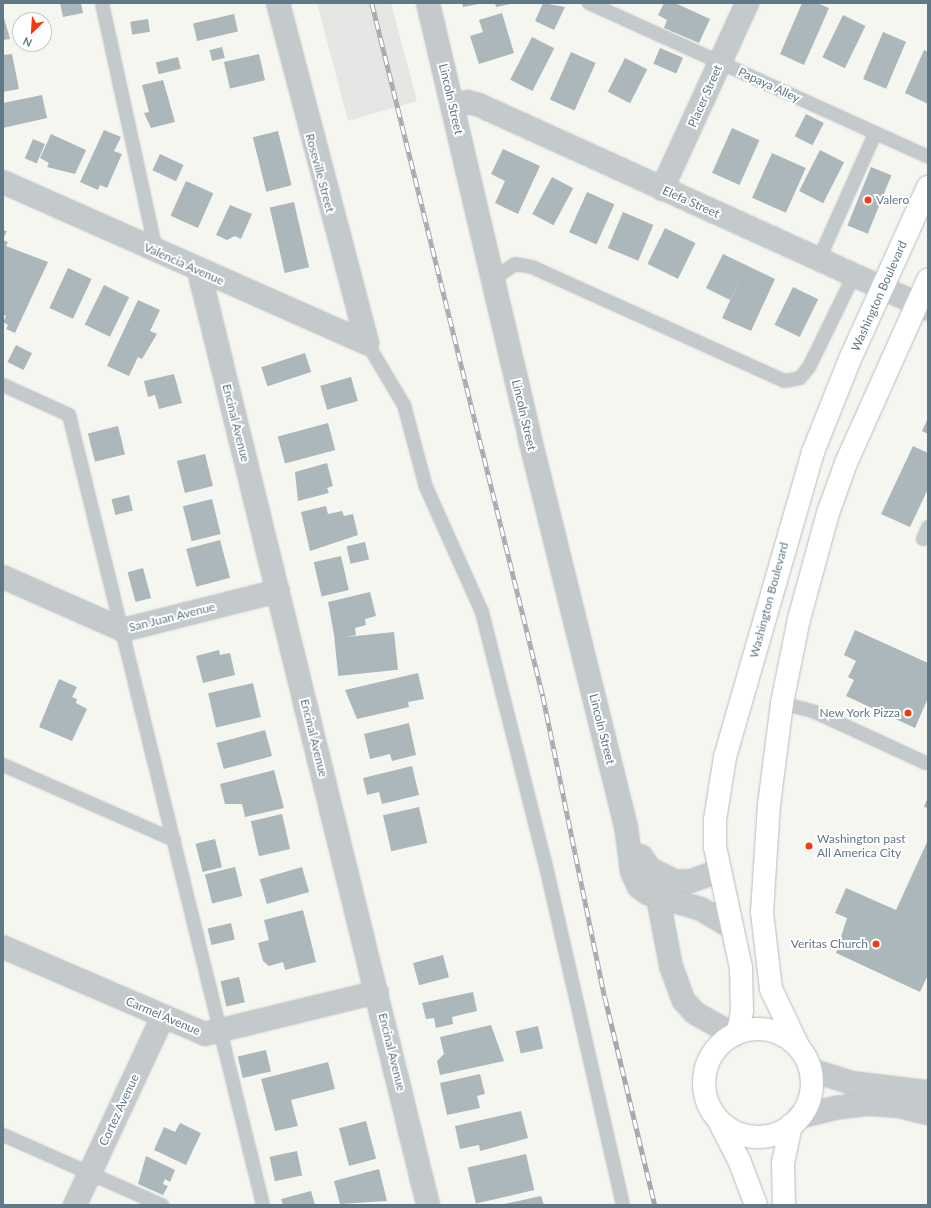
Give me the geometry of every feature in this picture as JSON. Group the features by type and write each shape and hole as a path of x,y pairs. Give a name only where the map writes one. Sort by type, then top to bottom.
{"main road":[{"name":"Washington Boulevard","path":"736,1034 741,968 719,871 715,820 722,772 777,566 814,452 881,288 928,187"},
{"path":"784,1205 783,1163 795,1121 810,1095 811,1070 771,989 762,912 769,805 782,703 799,619 828,513 846,463 923,307 928,280"},
{"path":"756,1205 739,1160 706,1092 706,1074 720,1046 736,1034 768,1029 785,1035 798,1046"},
{"path":"719,1120 735,1133 755,1137 795,1121"}],"street":[{"name":"Roseville Street","path":"278,3 308,127 367,343"},
{"name":"Lincoln Street","path":"428,3 493,279 626,826 632,872 639,887 658,898 701,908 732,927"},
{"name":"Placer Street","path":"662,189 747,3"},
{"name":"Elefa Street","path":"452,106 467,102 479,105 923,307"},
{"name":"Valencia Avenue","path":"3,182 199,271 367,343"},
{"name":"Encinal Avenue","path":"199,271 428,1205"},
{"name":"San Juan Avenue","path":"3,577 122,630 278,592"},
{"name":"Lincoln Street","path":"626,826 658,898 671,966 684,1001 695,1013 736,1034"},
{"name":"Lincoln Street","path":"640,856 650,869 675,881 691,881 719,871"},
{"name":"Carmel Avenue","path":"3,947 205,1034 377,992"},
{"name":"Cortez Avenue","path":"75,1205 163,1016"},
{"path":"811,1070 852,1083 928,1092"},
{"path":"795,1121 834,1108 869,1104 899,1106 928,1114"}],"lane":[{"path":"102,3 156,251"},
{"name":"Papaya Alley","path":"589,3 928,157"},
{"path":"819,259 875,134"},
{"path":"493,279 516,264 532,267 786,381 800,378 809,367 854,275"},
{"path":"367,343 404,405 426,487 482,612 545,862 623,1205"},
{"path":"3,385 69,415 263,1205"},
{"path":"923,539 928,527"},
{"path":"782,703 815,712 926,763"},
{"path":"3,765 174,840"},
{"path":"3,1135 162,1205"}],"shaded area":[{"path":"317,3 391,3 417,101 348,121"}],"building":[{"path":"60,3 81,3 83,13 63,17"},
{"path":"462,3 479,3 479,4 463,7"},
{"path":"495,3 510,3 510,4 496,7"},
{"path":"543,3 565,7 554,30 535,21"},
{"path":"664,3 675,3 710,19 699,43 664,28 667,20 658,15"},
{"path":"802,3 817,3 829,8 804,65 780,54"},
{"path":"502,13 514,53 479,64 470,36 483,32 479,20"},
{"path":"3,14 10,39 3,40"},
{"path":"234,14 238,32 197,41 193,23"},
{"path":"843,15 865,26 845,68 822,57"},
{"path":"148,19 150,32 132,35 130,22"},
{"path":"883,32 906,42 886,89 863,79"},
{"path":"532,37 554,48 532,91 510,80"},
{"path":"222,47 225,58 212,61 209,50"},
{"path":"660,48 683,58 676,73 653,64"},
{"path":"924,50 928,52 928,104 905,93"},
{"path":"571,52 596,63 575,110 550,100"},
{"path":"12,54 19,89 3,92 3,55"},
{"path":"259,54 265,80 230,88 224,62"},
{"path":"178,57 181,69 159,74 156,63"},
{"path":"625,58 647,69 630,103 608,92"},
{"path":"163,80 175,122 151,128 144,113 149,112 142,85"},
{"path":"42,95 47,118 3,128 3,103"},
{"path":"806,114 824,123 812,145 795,136"},
{"path":"732,128 759,140 739,185 712,173"},
{"path":"104,130 121,137 114,151 122,154 107,188 100,185 98,190 80,182"},
{"path":"278,131 292,185 266,192 253,137"},
{"path":"51,134 86,150 75,174 47,167 49,163 40,158"},
{"path":"33,139 45,144 37,163 25,158"},
{"path":"503,149 540,166 518,214 495,203 505,181 491,174"},
{"path":"820,150 844,162 823,203 799,191"},
{"path":"772,153 806,168 786,213 752,198"},
{"path":"160,154 184,165 176,181 152,170"},
{"name":"Valero","path":"871,167 891,175 868,234 847,225"},
{"path":"552,177 573,188 553,225 532,214"},
{"path":"186,181 213,193 198,228 171,216"},
{"path":"587,192 614,204 597,244 569,232"},
{"path":"294,202 309,267 285,273 270,208"},
{"path":"230,205 252,214 241,239 235,236 227,240 216,235"},
{"path":"623,212 653,225 638,261 608,248"},
{"path":"665,228 696,243 678,279 647,264"},
{"path":"3,230 7,231 3,239"},
{"path":"3,240 8,242 6,246 48,262 15,333 6,329 8,325 3,322 6,316 3,314"},
{"path":"723,254 775,279 751,331 722,318 741,277 730,300 706,288"},
{"path":"68,268 92,279 73,319 49,308"},
{"path":"104,285 129,297 110,337 85,325"},
{"path":"793,287 818,299 800,337 775,325"},
{"path":"138,300 160,310 150,331 157,334 142,359 138,357 129,376 107,366"},
{"path":"16,345 32,353 23,370 7,362"},
{"path":"305,353 311,372 267,386 261,367"},
{"path":"174,374 182,403 159,409 155,395 148,397 144,381"},
{"path":"351,377 358,401 327,410 320,386"},
{"path":"928,418 928,434 922,431"},
{"path":"328,423 335,450 285,464 278,436"},
{"path":"118,426 125,454 95,462 88,433"},
{"path":"913,446 928,453 928,489 910,527 881,514"},
{"path":"205,454 213,486 185,493 177,461"},
{"path":"327,463 333,486 327,488 329,493 298,501 295,472"},
{"path":"129,495 133,511 115,515 112,499"},
{"path":"212,499 221,534 192,541 183,506"},
{"path":"326,506 328,514 342,511 344,516 353,514 358,535 310,551 301,512"},
{"path":"220,540 230,578 196,587 186,549"},
{"path":"365,542 369,560 351,564 346,546"},
{"path":"341,556 349,590 322,596 314,562"},
{"path":"143,568 151,598 136,602 128,572"},
{"path":"370,592 376,616 365,619 366,625 355,628 356,635 335,640 328,602"},
{"path":"855,630 928,663 928,698 915,728 846,696 854,680 848,677 856,661 844,655"},
{"path":"394,632 398,670 338,676 334,638"},
{"path":"219,650 220,655 230,653 235,675 203,683 196,656"},
{"path":"418,673 424,699 408,702 409,707 357,719 345,690"},
{"path":"59,679 77,687 72,697 77,699 76,703 87,709 72,741 39,727"},
{"path":"253,683 261,717 216,727 208,693"},
{"path":"409,723 416,755 392,761 390,754 370,759 364,734"},
{"path":"265,730 272,756 224,769 217,743"},
{"path":"412,766 419,795 382,804 379,792 367,795 363,778"},
{"path":"274,770 284,808 245,817 242,804 225,804 220,784"},
{"path":"928,797 928,808 924,807"},
{"path":"419,807 427,843 391,851 383,815"},
{"path":"282,814 290,849 259,856 251,821"},
{"path":"215,839 222,867 203,872 196,844"},
{"path":"928,840 928,975 920,992 836,953 847,918 835,913 846,888 896,910"},
{"path":"235,867 242,896 212,904 205,874"},
{"path":"302,867 309,892 267,904 260,879"},
{"path":"303,910 316,962 285,970 283,962 269,966 263,961 258,943 269,940 264,920"},
{"path":"231,923 235,940 211,945 208,928"},
{"path":"443,955 449,977 419,985 413,963"},
{"path":"239,977 245,1002 226,1007 220,981"},
{"path":"473,992 477,1011 452,1017 453,1024 436,1028 434,1018 426,1019 422,1003"},
{"path":"491,1025 504,1061 440,1075 437,1061 444,1054 440,1037"},
{"path":"538,1026 543,1048 521,1054 516,1031"},
{"path":"266,1050 271,1071 243,1078 238,1057"},
{"path":"328,1062 335,1089 291,1100 298,1126 275,1131 261,1079"},
{"path":"480,1074 485,1094 477,1096 480,1108 447,1115 440,1083"},
{"path":"521,1111 528,1138 480,1151 479,1145 460,1149 455,1126"},
{"path":"366,1121 376,1159 349,1166 339,1128"},
{"path":"180,1123 201,1133 186,1165 154,1150 164,1127 175,1132"},
{"path":"297,1151 302,1175 275,1181 270,1157"},
{"path":"526,1154 534,1190 476,1204 468,1167"},
{"path":"146,1156 175,1170 170,1182 165,1179 163,1184 168,1186 163,1195 138,1184"},
{"path":"379,1169 387,1201 340,1204 334,1181"},
{"path":"311,1191 315,1205 283,1205 281,1199"},
{"path":"541,1196 544,1205 504,1205 504,1204"}],"railway":[{"path":"372,3 543,696 605,997 655,1205"}],"place":[{"name":"Valero","path":"868,200"},
{"name":"New York Pizza","path":"908,713"},
{"name":"Washington past All America City","path":"809,846"},
{"name":"Veritas Church","path":"876,944"}]}
